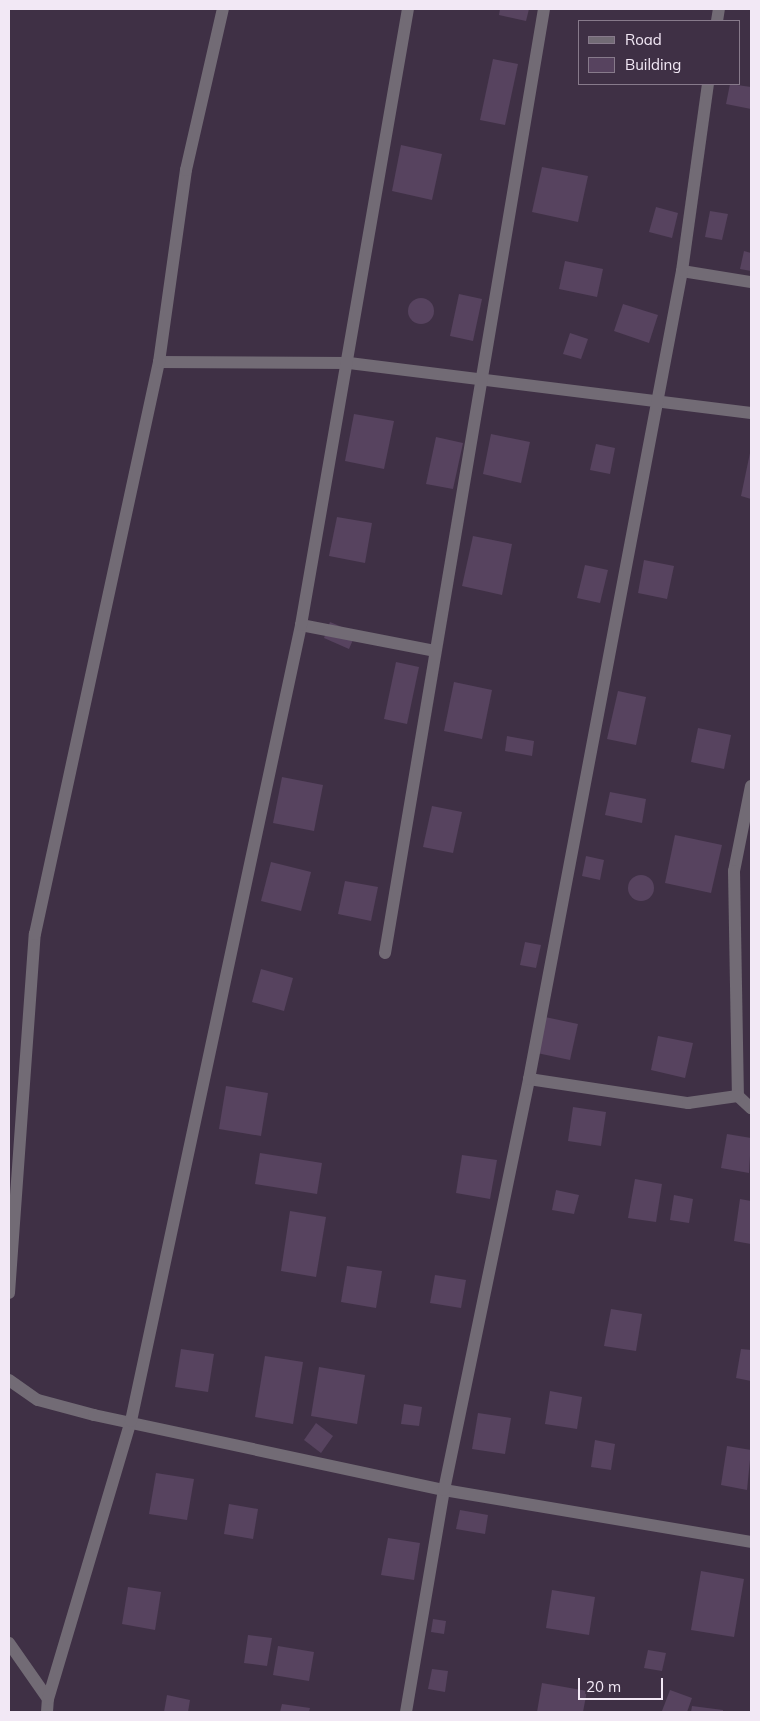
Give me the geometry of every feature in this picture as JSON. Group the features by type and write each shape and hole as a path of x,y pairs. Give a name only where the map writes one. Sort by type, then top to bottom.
{"street":[{"path":"9,1293 14,1145 35,934 159,362 186,170 223,9"},
{"path":"48,1712 48,1699 131,1421 301,625 349,363 408,9"},
{"path":"385,953 544,9"},
{"path":"406,1712 444,1490 529,1079 655,401 682,271 708,85"},
{"path":"682,271 751,282"},
{"path":"159,362 349,363 482,378 751,413"},
{"path":"301,625 435,651"},
{"path":"751,786 734,871 738,1096 751,1108"},
{"path":"529,1079 688,1103 738,1096"},
{"path":"9,1380 38,1400 444,1490 751,1542"},
{"path":"9,1643 48,1699"}],"building":[{"path":"500,9 529,9 526,21 499,15"},
{"path":"493,59 518,64 505,125 480,120"},
{"path":"730,85 751,87 751,109 726,104"},
{"path":"401,145 442,154 432,200 392,191"},
{"path":"542,167 588,176 578,222 532,212"},
{"path":"656,207 678,213 672,238 649,232"},
{"path":"710,211 728,214 722,240 705,237"},
{"path":"744,251 751,253 751,271 740,269"},
{"path":"565,261 603,269 597,297 559,289"},
{"path":"459,294 482,299 473,341 450,336"},
{"path":"421,298 430,302 434,311 430,320 421,324 412,320 408,311 412,302"},
{"path":"623,304 658,315 649,343 614,331"},
{"path":"570,333 588,339 581,359 563,354"},
{"path":"354,414 394,421 384,469 345,461"},
{"path":"491,434 530,442 521,483 483,474"},
{"path":"436,437 463,443 453,489 426,484"},
{"path":"596,444 615,448 610,474 590,470"},
{"path":"751,453 751,499 741,496"},
{"path":"337,517 372,523 365,563 329,556"},
{"path":"473,536 512,544 502,595 462,586"},
{"path":"644,560 674,566 667,599 638,593"},
{"path":"585,565 608,570 600,603 577,598"},
{"path":"330,622 356,633 349,649 324,638"},
{"path":"396,662 419,667 407,724 384,719"},
{"path":"454,682 492,690 482,739 444,731"},
{"path":"618,691 646,697 636,745 607,739"},
{"path":"698,728 731,735 724,769 691,762"},
{"path":"507,736 534,741 532,756 505,751"},
{"path":"282,777 323,785 314,831 273,823"},
{"path":"610,792 646,799 642,823 605,815"},
{"path":"432,806 462,812 453,853 423,847"},
{"path":"675,835 722,845 711,893 665,883"},
{"path":"586,856 604,860 600,880 582,876"},
{"path":"271,862 311,872 301,911 261,901"},
{"path":"641,875 650,879 654,888 650,897 641,901 632,897 628,888 632,879"},
{"path":"345,881 378,887 371,921 338,914"},
{"path":"525,942 541,945 536,968 520,965"},
{"path":"261,969 293,978 284,1011 252,1002"},
{"path":"545,1017 578,1024 570,1060 537,1053"},
{"path":"658,1036 693,1043 685,1078 651,1070"},
{"path":"226,1086 268,1093 261,1136 219,1129"},
{"path":"573,1107 606,1112 601,1146 568,1141"},
{"path":"727,1134 751,1138 749,1173 721,1168"},
{"path":"260,1153 322,1163 317,1194 255,1184"},
{"path":"462,1155 497,1160 490,1199 456,1193"},
{"path":"635,1179 662,1184 656,1222 628,1218"},
{"path":"556,1190 579,1195 574,1214 552,1210"},
{"path":"674,1195 693,1199 689,1223 670,1220"},
{"path":"740,1199 751,1201 751,1244 734,1241"},
{"path":"290,1211 326,1217 316,1277 281,1271"},
{"path":"347,1266 382,1271 376,1308 341,1302"},
{"path":"435,1275 466,1280 461,1308 430,1303"},
{"path":"611,1309 642,1314 636,1351 604,1346"},
{"path":"181,1349 214,1354 208,1392 175,1387"},
{"path":"741,1349 751,1350 751,1381 736,1378"},
{"path":"265,1356 303,1362 293,1424 255,1417"},
{"path":"319,1367 365,1375 357,1424 311,1416"},
{"path":"550,1391 582,1397 577,1429 545,1424"},
{"path":"404,1404 422,1407 419,1426 401,1424"},
{"path":"478,1413 511,1418 505,1454 472,1449"},
{"path":"316,1423 333,1436 321,1453 304,1440"},
{"path":"595,1440 615,1444 611,1470 591,1467"},
{"path":"727,1446 751,1450 747,1490 721,1485"},
{"path":"156,1473 194,1479 187,1520 149,1514"},
{"path":"229,1504 258,1509 253,1539 224,1534"},
{"path":"460,1510 488,1515 485,1534 456,1529"},
{"path":"388,1538 420,1543 414,1580 381,1575"},
{"path":"701,1571 744,1579 734,1637 691,1630"},
{"path":"128,1587 161,1592 155,1630 122,1624"},
{"path":"552,1590 595,1597 589,1635 546,1628"},
{"path":"433,1619 446,1621 444,1634 431,1632"},
{"path":"248,1635 272,1638 267,1666 244,1663"},
{"path":"278,1646 314,1652 309,1681 273,1675"},
{"path":"648,1650 666,1653 662,1671 644,1668"},
{"path":"432,1669 448,1671 445,1692 428,1689"},
{"path":"542,1683 587,1691 583,1712 537,1712"},
{"path":"670,1690 692,1698 687,1712 662,1711"},
{"path":"167,1695 190,1700 188,1712 164,1712"},
{"path":"282,1704 310,1708 309,1712 280,1712"},
{"path":"692,1706 723,1710 723,1712 691,1712"}]}
